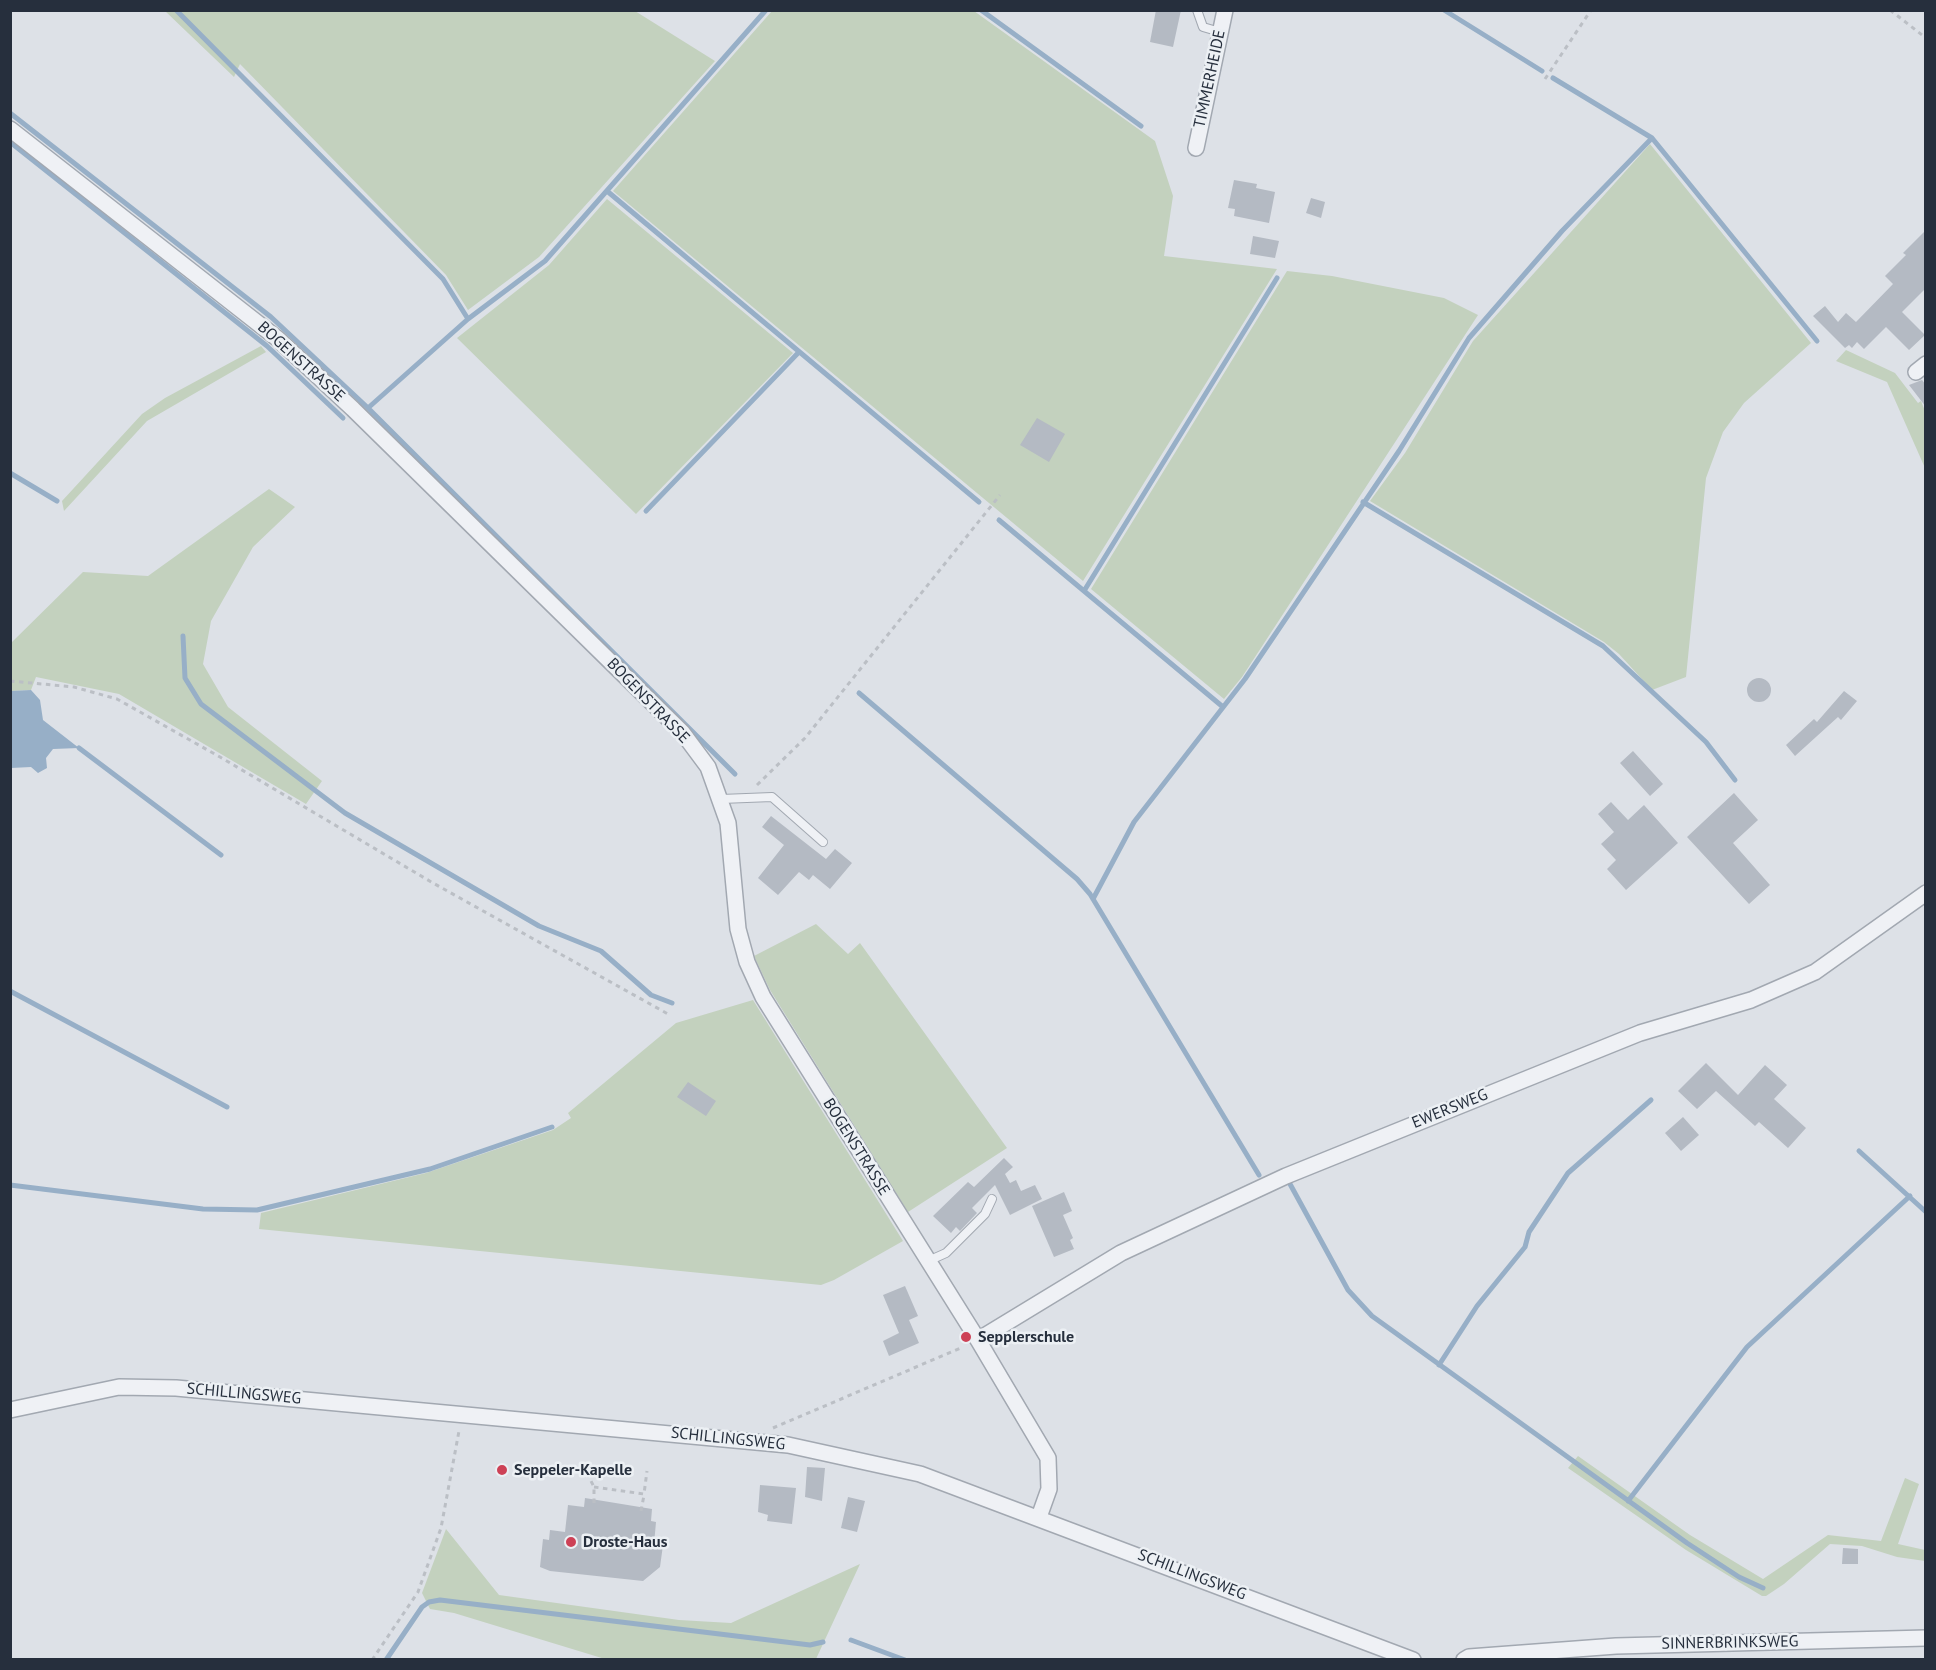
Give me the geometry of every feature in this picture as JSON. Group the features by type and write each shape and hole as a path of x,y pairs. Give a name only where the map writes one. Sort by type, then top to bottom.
{"street":[{"name":"TIMMERHEIDE","path":"1196,148 1225,10"},
{"name":"BOGENSTRASSE","path":"10,129 278,339 353,409 682,732 708,767 728,823 738,929 747,962 763,997 978,1340 1048,1458 1049,1489 1039,1517"},
{"name":"EWERSWEG","path":"978,1340 1121,1253 1286,1176 1629,1038 1751,1000 1815,972 1926,893"},
{"name":"SCHILLINGSWEG","path":"10,1410 119,1387 176,1388 788,1445 920,1474 1413,1659"},
{"name":"SINNERBRINKSWEG","path":"1464,1659 1616,1646 1926,1638"}],"lane":[{"path":"1197,10 1203,27 1220,32"},
{"path":"721,799 772,797 823,842"},
{"path":"927,1262 946,1252 985,1214 992,1199"}],"path":[{"path":"1545,79 1591,10"},
{"path":"1890,10 1926,38"},
{"path":"742,798 805,738 1000,495"},
{"path":"10,681 74,687 117,699 433,883 668,1014"},
{"path":"757,1442 762,1432 978,1340"},
{"path":"372,1659 418,1592 441,1528 462,1414"},
{"path":"583,1465 594,1487 594,1504"},
{"path":"641,1511 647,1471"},
{"path":"594,1487 644,1494"}],"green space":[{"path":"165,11 635,11 715,61 539,257 468,310 446,275 240,64 234,77"},
{"path":"772,11 974,11 1155,141 1173,196 1164,256 1277,269 1083,581 613,191"},
{"path":"1650,144 1811,343 1744,403 1723,432 1706,478 1686,677 1652,690 1619,654 1604,642 1370,501 1405,453 1473,341"},
{"path":"607,199 793,353 636,514 457,338 549,265"},
{"path":"1287,271 1332,276 1444,298 1478,315 1242,677 1224,699 1091,589"},
{"path":"261,346 266,352 147,421 64,511 62,501 142,414 165,398"},
{"path":"1846,350 1895,373 1918,403 1921,401 1925,411 1925,468 1887,382 1836,361"},
{"path":"269,489 295,507 253,547 211,621 203,664 228,707 322,781 306,804 119,694 36,677 31,690 11,691 11,643 83,572 148,576"},
{"path":"816,924 848,954 860,943 1007,1148 908,1212 770,990 754,956"},
{"path":"753,1000 903,1241 834,1280 821,1285 259,1229 261,1213 426,1173 553,1130 571,1118 568,1113 676,1023"},
{"path":"1578,1456 1690,1535 1763,1579 1828,1535 1881,1541 1905,1478 1919,1484 1898,1544 1925,1550 1925,1561 1897,1557 1862,1546 1830,1544 1784,1584 1766,1596 1762,1596 1686,1550 1568,1468"},
{"path":"446,1529 499,1595 679,1620 731,1623 860,1564 816,1659 605,1659 454,1613 430,1609 422,1593"}],"water":[{"path":"31,690 40,700 43,720 79,748 53,749 46,758 47,768 38,773 31,767 11,768 11,691"}],"building":[{"path":"1156,10 1181,10 1173,47 1150,42"},
{"path":"1234,180 1257,184 1256,188 1275,192 1269,223 1234,216 1235,209 1228,208"},
{"path":"1311,198 1325,202 1321,218 1306,213"},
{"path":"1926,230 1926,288 1902,312 1925,335 1909,350 1886,327 1864,349 1857,342 1852,348 1849,345 1845,348 1813,316 1825,306 1838,322 1846,313 1856,322 1893,284 1885,276 1906,255 1903,253"},
{"path":"1253,236 1279,241 1275,258 1250,254"},
{"path":"1922,380 1926,385 1926,407 1909,385"},
{"path":"1037,418 1065,434 1049,462 1020,445"},
{"path":"1759,678 1768,681 1771,690 1768,699 1759,702 1750,699 1747,690 1750,681"},
{"path":"1844,691 1857,701 1841,720 1838,717 1795,756 1786,745 1814,719 1817,722"},
{"path":"1633,751 1663,784 1650,796 1620,763"},
{"path":"1734,793 1758,820 1733,843 1770,885 1749,904 1687,837"},
{"path":"1611,802 1628,820 1644,805 1678,843 1626,890 1607,869 1616,860 1601,844 1614,832 1598,814"},
{"path":"771,816 826,859 835,849 852,863 830,889 813,875 809,880 799,872 778,895 758,878 784,845 762,827"},
{"path":"1706,1063 1738,1095 1765,1065 1787,1085 1774,1099 1806,1128 1788,1148 1759,1122 1755,1126 1716,1091 1697,1109 1678,1091"},
{"path":"688,1082 716,1101 706,1116 677,1097"},
{"path":"1683,1117 1699,1135 1681,1151 1665,1133"},
{"path":"1004,1158 1013,1167 1005,1174 1010,1183 1016,1180 1021,1191 1035,1185 1042,1199 1010,1215 995,1185 972,1208 977,1213 960,1231 956,1227 951,1233 933,1216 968,1182 974,1187"},
{"path":"1064,1192 1072,1211 1063,1215 1073,1238 1070,1240 1074,1249 1054,1257 1032,1206"},
{"path":"905,1286 918,1316 909,1320 919,1343 889,1356 883,1341 899,1333 883,1295"},
{"path":"807,1467 825,1468 822,1501 805,1497"},
{"path":"760,1485 796,1488 792,1524 767,1521 768,1515 758,1512"},
{"path":"848,1497 865,1501 857,1532 841,1528"},
{"name":"Droste-Haus","path":"585,1498 652,1509 651,1521 656,1522 654,1544 663,1545 660,1567 643,1581 550,1571 540,1567 543,1539 549,1540 550,1530 565,1532 568,1505 584,1507"},
{"path":"1843,1548 1858,1549 1858,1564 1842,1564"}],"waterway":[{"path":"176,10 443,279 468,319"},
{"path":"368,408 468,319 545,261 766,10"},
{"path":"981,10 1141,126"},
{"path":"1444,10 1542,71"},
{"path":"1553,78 1652,138 1817,341"},
{"path":"10,113 271,317 368,408 735,774"},
{"path":"1093,899 1134,822 1245,679 1399,451 1469,338 1562,231 1652,138"},
{"path":"10,142 267,346 343,418"},
{"path":"607,191 979,502"},
{"path":"1223,707 1084,591 1277,278"},
{"path":"646,511 799,352"},
{"path":"10,473 57,501"},
{"path":"1363,502 1603,646 1706,742 1735,780"},
{"path":"999,520 1084,591"},
{"path":"183,636 185,678 201,704 345,813 539,926 601,951 651,995 672,1003"},
{"path":"859,693 1077,879 1090,894 1259,1175"},
{"path":"79,748 221,855"},
{"path":"10,991 227,1107"},
{"path":"1439,1365 1477,1306 1525,1247 1529,1232 1568,1173 1651,1100"},
{"path":"10,1185 203,1209 257,1210 430,1169 552,1127"},
{"path":"1859,1151 1926,1212"},
{"path":"1290,1184 1348,1290 1372,1316 1687,1543 1739,1577 1763,1588"},
{"path":"1628,1501 1747,1347 1910,1196"},
{"path":"386,1660 422,1607 429,1602 440,1600 810,1645 823,1642"},
{"path":"851,1640 905,1660"}],"place":[{"name":"Sepplerschule","path":"966,1337"},
{"name":"Seppeler-Kapelle","path":"502,1470"},
{"name":"Droste-Haus","path":"571,1542"}]}
